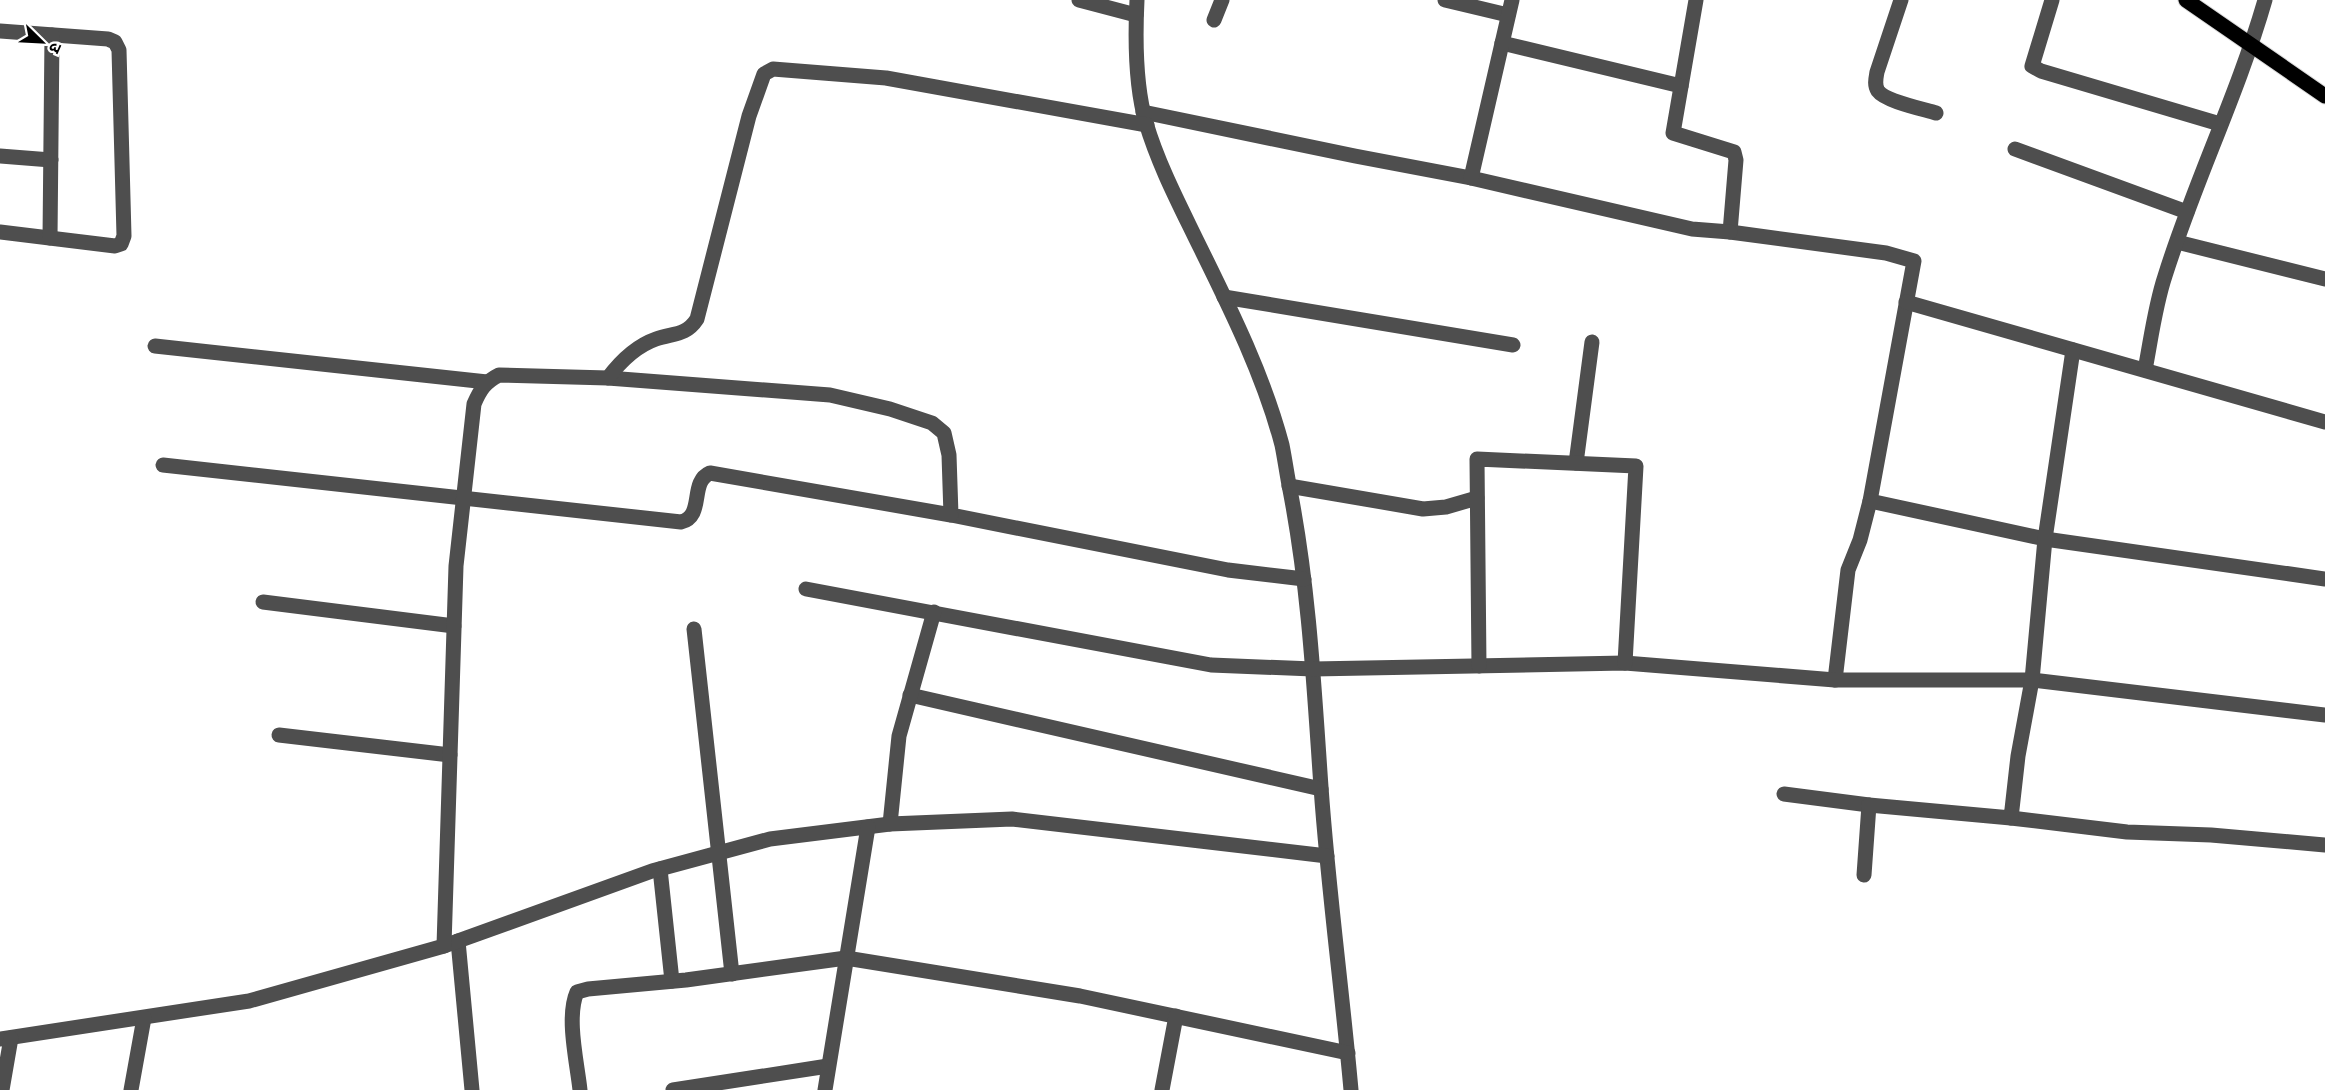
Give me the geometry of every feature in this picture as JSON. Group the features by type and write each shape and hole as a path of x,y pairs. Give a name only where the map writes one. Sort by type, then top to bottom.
{"main road":[{"path":"2186,0 2325,96"}],"street":[{"path":"1079,0 1137,8 1137,51 1145,118 1167,182 1224,297 1272,413 1282,448 1299,533 1304,579 1327,856 1351,1090"},
{"path":"1214,20 1222,0"},
{"path":"1445,0 1510,7 1471,178"},
{"path":"1696,0 1673,133 1734,152 1736,160 1730,232"},
{"path":"1902,0 1875,84 1879,92 1887,97 1936,113"},
{"path":"2052,0 2032,66 2041,71 2220,124"},
{"path":"2145,370 2164,278 2252,44 2265,0"},
{"path":"0,31 108,39 115,42 119,50 124,236 121,244 115,246 0,232"},
{"path":"50,238 52,35"},
{"path":"1502,43 1681,86"},
{"path":"608,378 629,355 641,347 655,339 683,333 691,328 697,319 749,116 764,74 773,69 886,78 1145,118 1471,178 1692,229 1886,253 1912,260 1914,264 1870,501 1860,540 1848,570 1835,680"},
{"path":"2015,149 2187,212"},
{"path":"0,156 51,160"},
{"path":"2177,242 2325,279"},
{"path":"1224,297 1513,345"},
{"path":"1906,302 2325,422"},
{"path":"1576,463 1592,342"},
{"path":"155,346 487,382"},
{"path":"2011,818 2018,756 2032,681 2045,539 2073,350"},
{"path":"472,1090 451,943 450,755 456,566 474,404 479,392 487,382 499,375 608,378 830,395 890,409 932,423 944,433 949,455 951,515"},
{"path":"1479,666 1477,459 1636,466 1625,663"},
{"path":"163,465 681,522 689,520 694,515 700,482 710,472 951,515 1228,570 1304,579"},
{"path":"1289,486 1423,509 1446,507 1477,498"},
{"path":"1870,501 2045,539 2325,579"},
{"path":"806,589 1211,665 1313,669 1625,663 1835,680 2032,681 2325,715"},
{"path":"263,602 454,626"},
{"path":"890,824 899,736 934,612"},
{"path":"694,629 732,974"},
{"path":"910,695 1321,789"},
{"path":"279,735 450,755"},
{"path":"1784,794 2127,832 2211,835 2325,844"},
{"path":"1864,875 1869,805"},
{"path":"2,1090 5,1039 249,1001 451,943 660,869 770,839 890,824 1012,819 1327,856"},
{"path":"829,1089 828,1066 868,827"},
{"path":"660,869 672,981"},
{"path":"580,1090 572,1015 572,1002 577,992 846,958 1080,996 1348,1053"},
{"path":"1162,1090 1176,1016"},
{"path":"131,1090 144,1018"},
{"path":"673,1090 828,1066"}]}
